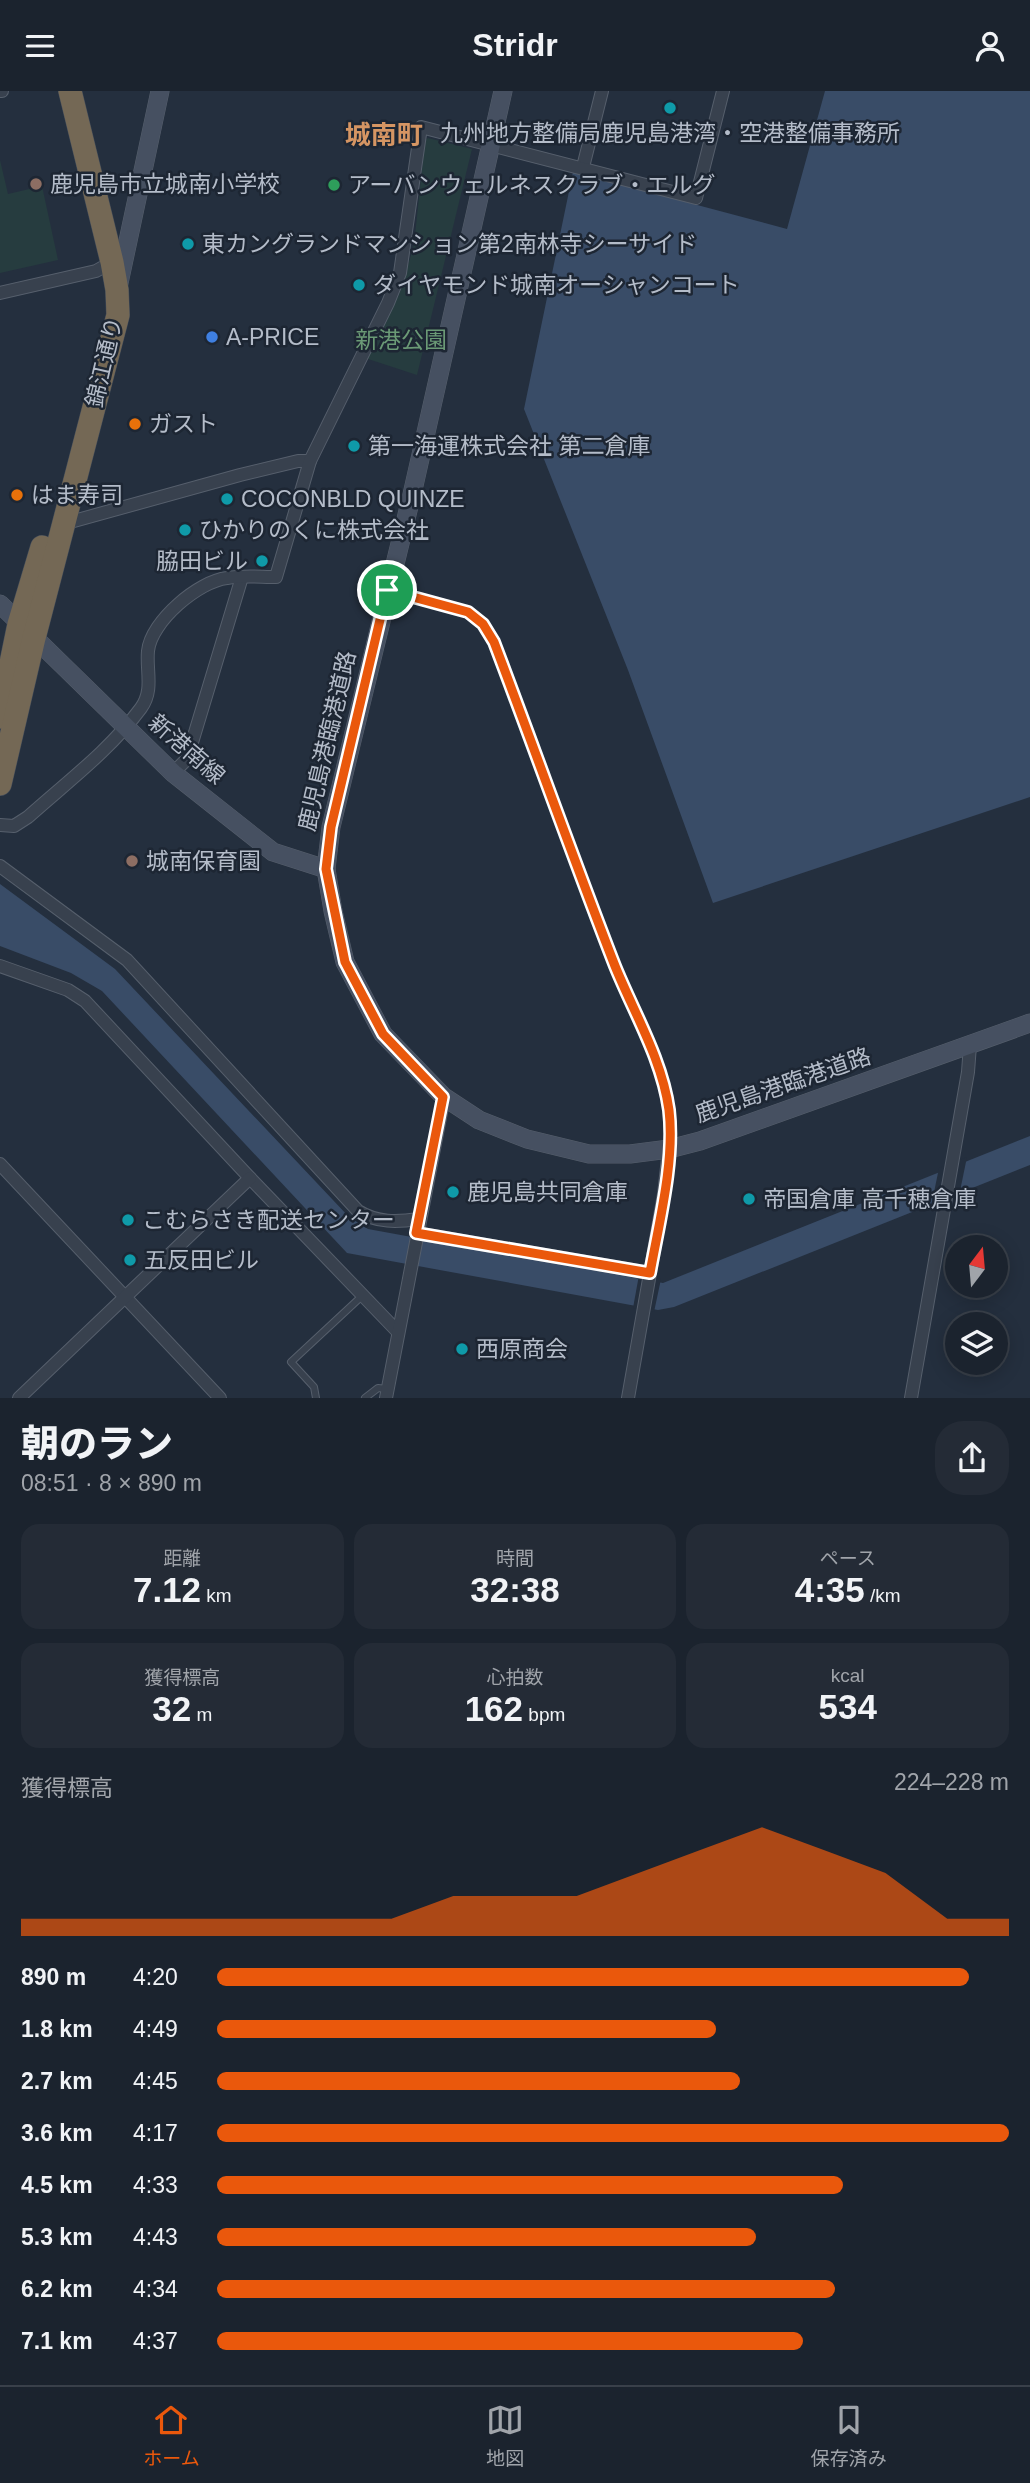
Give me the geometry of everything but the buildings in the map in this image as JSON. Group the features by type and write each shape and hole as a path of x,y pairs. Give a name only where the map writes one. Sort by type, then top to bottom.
{"highway":[{"path":"70,91 117,290"},
{"name":"錦江通り","path":"0,717 5,670 27,631 64,524 118,315 117,290"},
{"name":"錦江通り","path":"0,784 27,631 59,484 103,311 117,290"}],"street":[{"path":"117,290 160,91"},
{"name":"鹿児島港臨港道路","path":"503,91 412,490 331,827 326,869 345,962 383,1034 443,1097 479,1120 555,1147 589,1154 630,1154 669,1149 700,1141 1030,1023"},
{"path":"583,167 602,91"},
{"path":"0,825 14,826 29,817 108,746 143,706 150,674 150,641 166,615 206,584 226,577 276,577 310,461 388,303 400,273 421,127 696,198 723,91"},
{"path":"0,293 96,271 112,262"},
{"path":"64,524 240,475 298,461 310,461"},
{"path":"173,773 187,759 242,577"},
{"name":"新港南線","path":"0,604 173,773 273,852 326,869"},
{"path":"0,866 127,960 358,1211 368,1217 395,1222 419,1219"},
{"path":"0,966 68,991 85,1001 398,1332"},
{"path":"911,1398 968,1072 970,1045"},
{"path":"387,1394 443,1097"},
{"path":"628,1398 664,1195 669,1149"},
{"path":"0,1164 220,1398"},
{"path":"19,1398 250,1178"},
{"path":"416,1233 650,1273"}],"lane":[{"path":"387,590 468,612 483,624 494,642 616,967 657,1063 668,1109 669,1149"},
{"path":"316,1398 314,1387 291,1361 362,1296"},
{"path":"365,1398 378,1388 387,1394"}],"green space":[{"name":"新港公園","path":"428,138 472,149 417,375 365,358 399,295 414,245 425,140"},
{"path":"0,160 8,194 42,186 58,260 0,273"}],"water":[{"path":"825,91 1030,91 1030,797 713,903 628,670 524,409 573,172 787,229"},
{"path":"0,884 115,969 349,1217 368,1229 663,1283 1030,1136 1030,1165 674,1307 658,1310 347,1253 102,991 71,973 0,946"}],"pier":[{"path":"967,1157 959,1196 931,1207 939,1168"},
{"path":"639,1275 661,1279 654,1312 633,1308"}],"place":[{"name":"九州地方整備局鹿児島港湾・空港整備事務所","path":"670,108"},
{"name":"鹿児島市立城南小学校","path":"36,184"},
{"name":"アーバンウェルネスクラブ・エルグ","path":"334,185"},
{"name":"東カングランドマンション第2南林寺シーサイド","path":"188,244"},
{"name":"ダイヤモンド城南オーシャンコート","path":"359,285"},
{"name":"A-PRICE","path":"212,337"},
{"name":"ガスト","path":"135,424"},
{"name":"第一海運株式会社 第二倉庫","path":"354,446"},
{"name":"はま寿司","path":"17,495"},
{"name":"COCONBLD QUINZE","path":"227,499"},
{"name":"ひかりのくに株式会社","path":"185,530"},
{"name":"脇田ビル","path":"262,561"},
{"name":"城南保育園","path":"132,861"},
{"name":"鹿児島共同倉庫","path":"453,1192"},
{"name":"帝国倉庫 高千穂倉庫","path":"749,1199"},
{"name":"こむらさき配送センター","path":"128,1220"},
{"name":"五反田ビル","path":"130,1260"},
{"name":"西原商会","path":"462,1349"}],"district":[{"name":"城南町","path":"384,135"}],"route":[{"path":"387,590 468,612 483,624 494,642 616,967 657,1063 668,1109 669,1149 650,1273 542,1257 416,1233 443,1097 383,1034 345,962 326,869 331,827 387,590"}]}
